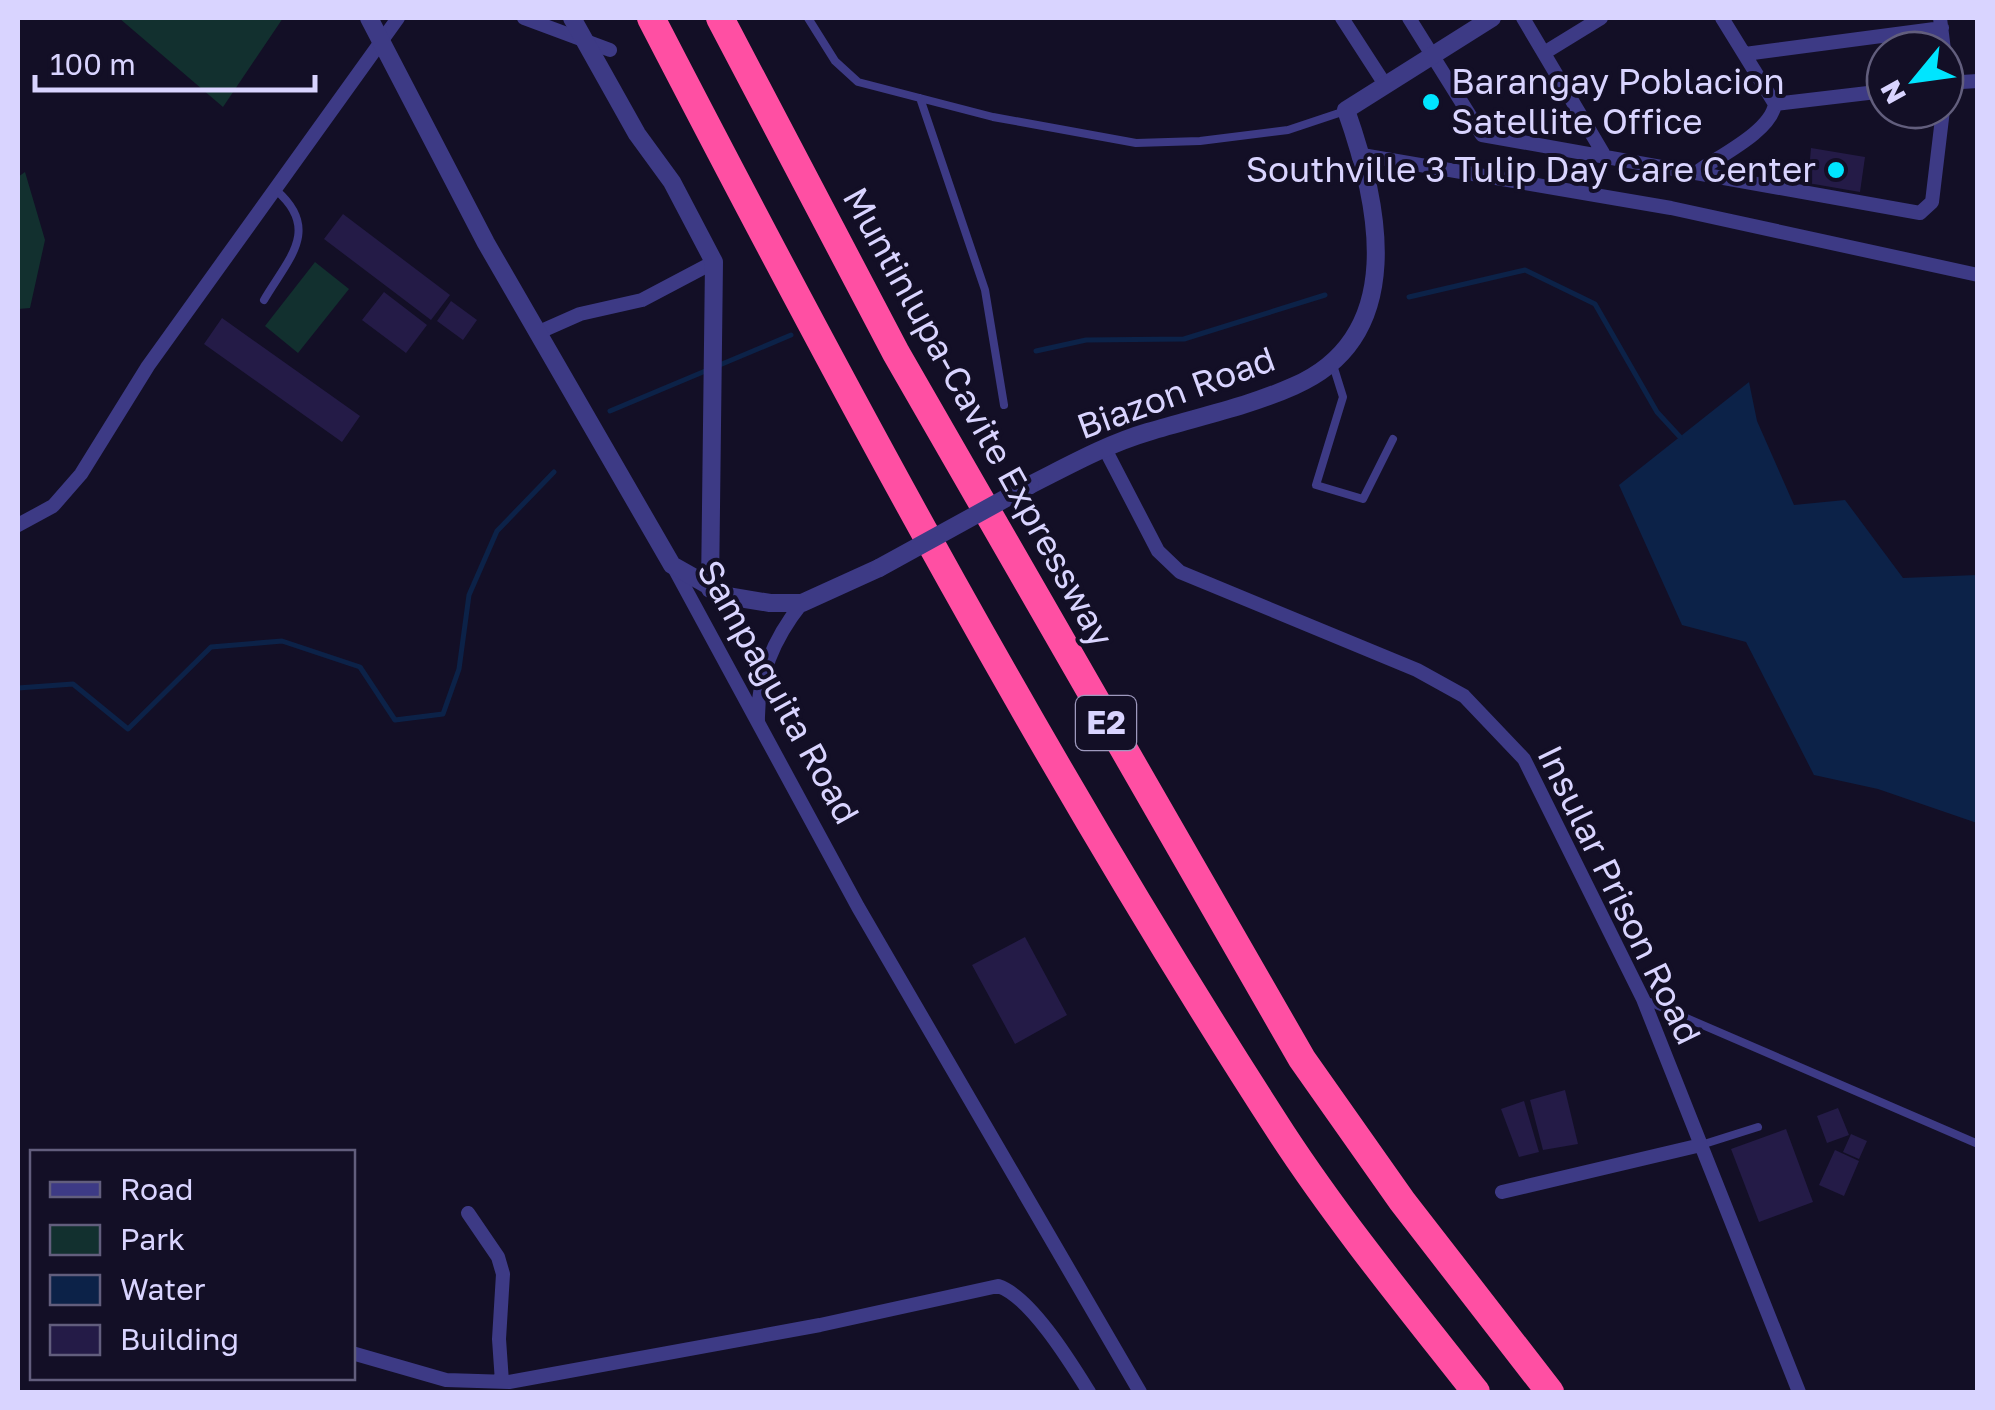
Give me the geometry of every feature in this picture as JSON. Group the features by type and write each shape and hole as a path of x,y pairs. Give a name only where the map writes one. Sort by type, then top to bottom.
{"highway":[{"name":"E2","path":"651,18 844,384 1147,914 1284,1136 1361,1245 1476,1392"},
{"name":"Muntinlupa-Cavite Expressway","path":"720,18 896,353 1302,1059 1402,1201 1544,1390"}],"street":[{"name":"Sampaguita Road","path":"369,18 538,333 672,565 993,1145 1140,1392"},
{"path":"18,525 53,506 81,474 148,366 398,18"},
{"path":"524,18 610,50"},
{"path":"572,18 637,134 672,182 714,262 710,589"},
{"path":"1342,18 1386,86"},
{"path":"1409,18 1482,135 1700,170 1920,213 1932,202 1941,130"},
{"path":"1346,110 1492,18"},
{"path":"1523,18 1603,153"},
{"path":"1544,53 1601,18"},
{"path":"1700,170 1764,124 1774,114 1776,104 1722,18"},
{"path":"1745,54 1941,23"},
{"path":"1776,104 1865,93"},
{"name":"Biazon Road","path":"672,565 710,589 744,600 802,603 879,568 1105,448 1296,386 1331,360 1363,320 1374,287 1378,254 1376,217 1362,154 1346,110"},
{"path":"1362,154 1671,208 1978,276"},
{"path":"538,333 580,314 642,300 714,262"},
{"name":"Insular Prison Road","path":"1105,448 1158,551 1180,572 1418,670 1464,696 1498,726 1524,759 1643,999 1798,1392"},
{"path":"758,726 760,684 784,625 802,603"},
{"path":"1502,1192 1700,1145"},
{"path":"468,1213 498,1257 504,1274 498,1339 502,1382"},
{"path":"355,1353 409,1372 473,1387 678,1353 998,1286 1034,1311 1089,1392"}],"lane":[{"path":"808,18 835,61 858,82 1136,143 1200,142 1288,130 1346,110"},
{"path":"920,98 985,290 1004,404"},
{"path":"264,300 301,232 298,214 277,190"},
{"path":"1331,360 1344,397 1316,485 1363,499 1393,438"},
{"path":"1643,999 1978,1144"},
{"path":"1700,1145 1758,1127"}],"green space":[{"path":"119,18 283,18 223,107"},
{"path":"25,172 45,240 30,308 18,309 18,177"},
{"path":"315,262 349,289 298,353 265,326"}],"water":[{"path":"1749,382 1757,421 1794,505 1845,500 1903,578 1977,575 1977,823 1878,789 1814,775 1746,642 1682,625 1619,485"}],"building":[{"name":"Southville 3 Tulip Day Care Center","path":"1811,148 1865,157 1860,192 1808,183"},
{"path":"343,214 450,295 431,320 324,239"},
{"path":"384,292 427,325 406,353 362,320"},
{"path":"451,301 477,320 463,340 437,321"},
{"path":"222,318 360,416 342,442 204,344"},
{"path":"1025,937 1067,1015 1015,1044 972,965"},
{"path":"1565,1090 1578,1144 1543,1150 1530,1100"},
{"path":"1524,1101 1539,1152 1519,1157 1501,1109"},
{"path":"1838,1108 1849,1135 1827,1143 1817,1116"},
{"path":"1786,1129 1813,1202 1759,1222 1731,1149"},
{"path":"1851,1134 1867,1141 1859,1159 1843,1152"},
{"path":"1835,1150 1859,1161 1844,1196 1819,1185"}],"waterway":[{"path":"1409,297 1525,270 1595,304 1657,412 1680,437"},
{"path":"1036,351 1086,340 1184,339 1325,295"},
{"path":"610,411 791,335"},
{"path":"18,688 73,684 128,729 211,647 282,641 360,667 395,720 443,714 459,669 469,595 497,531 554,472"}],"place":[{"name":"Barangay Poblacion Satellite Office","path":"1431,102"},
{"name":"Southville 3 Tulip Day Care Center","path":"1836,170"}]}
